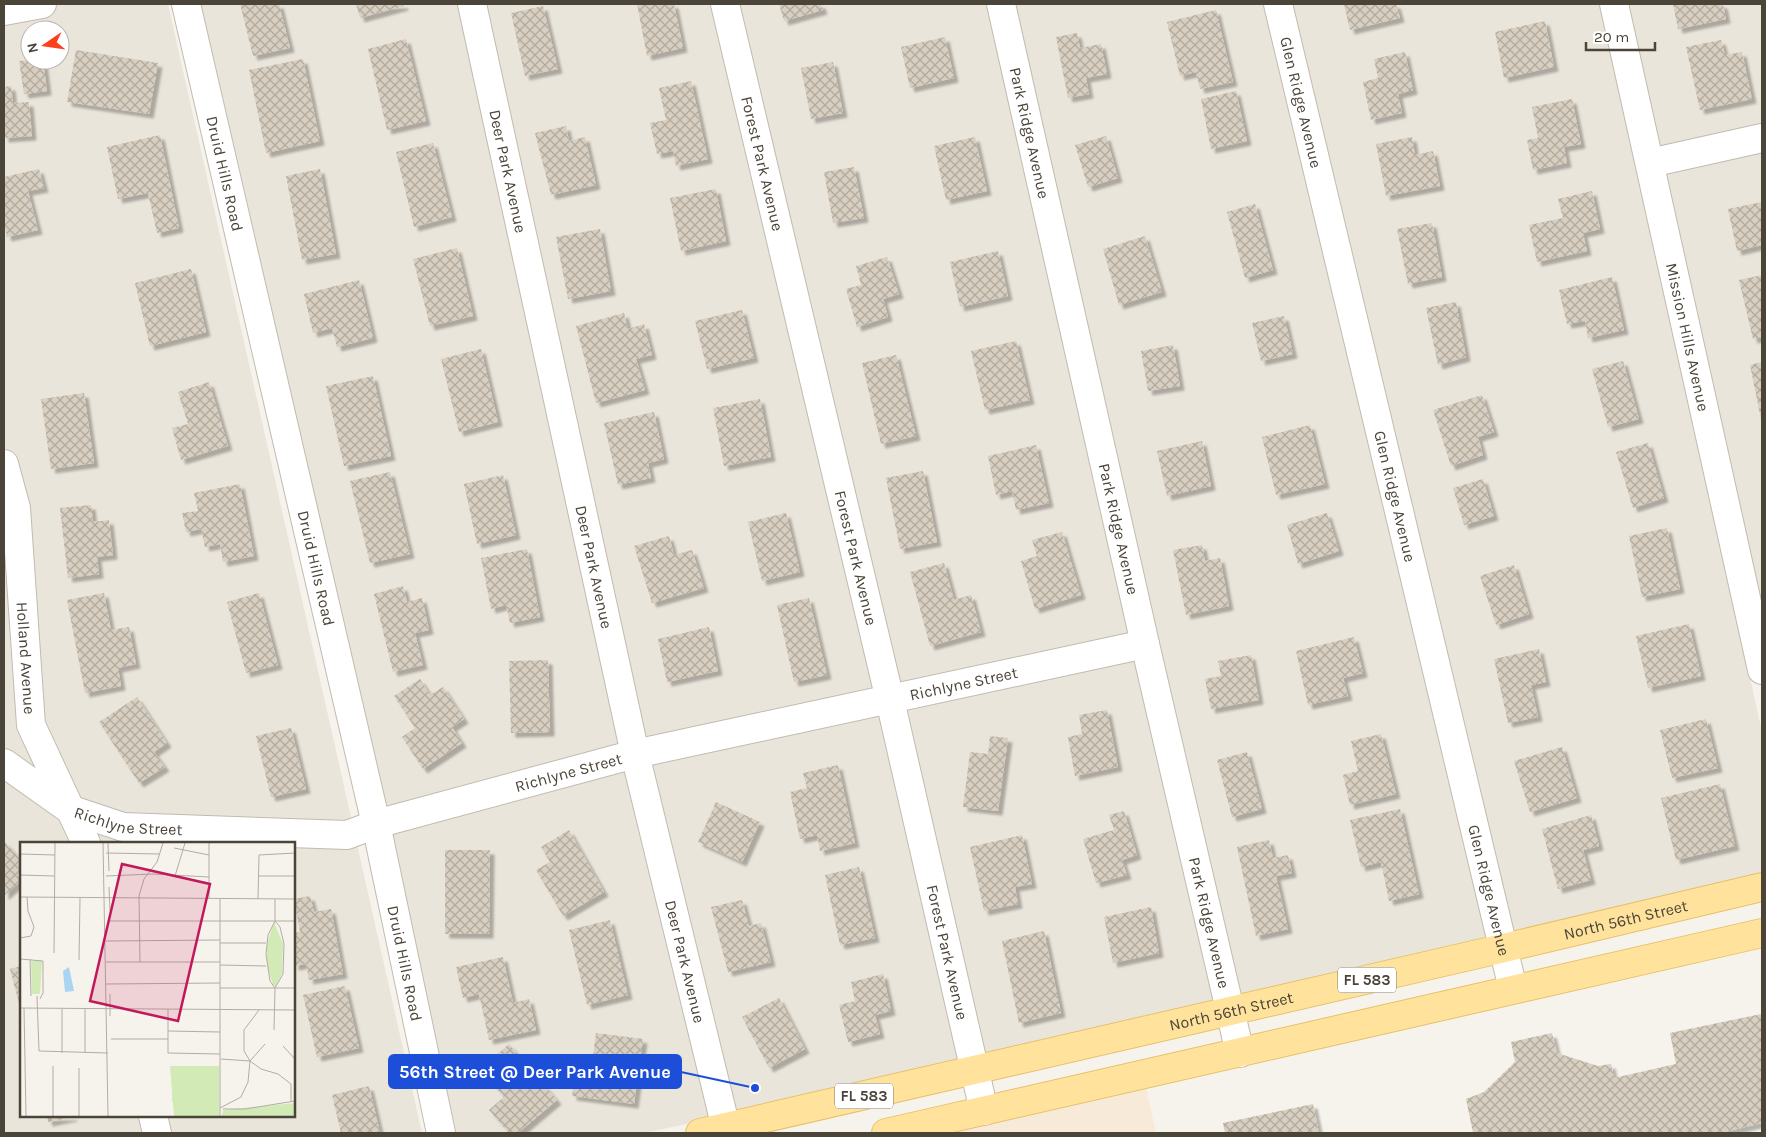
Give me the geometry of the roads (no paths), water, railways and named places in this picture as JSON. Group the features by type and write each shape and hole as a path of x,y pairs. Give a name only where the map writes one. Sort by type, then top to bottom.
{"main road":[{"name":"North 56th Street","path":"700,1133 976,1071 1762,887"},
{"name":"FL 583","path":"886,1133 1762,933"}],"street":[{"path":"4,11 42,4"},
{"name":"Druid Hills Road","path":"186,4 376,824 441,1133"},
{"name":"Deer Park Avenue","path":"472,4 635,754 726,1128"},
{"name":"Forest Park Avenue","path":"725,4 890,700 984,1111"},
{"name":"Park Ridge Avenue","path":"1001,4 1145,644 1240,1053"},
{"name":"Glen Ridge Avenue","path":"1278,4 1513,989"},
{"name":"Mission Hills Avenue","path":"1614,4 1762,670"},
{"path":"1650,163 1762,138"},
{"name":"Holland Avenue","path":"4,464 16,508 31,725 86,842"},
{"name":"Richlyne Street","path":"4,763 69,809 124,827 348,835 376,824 635,754 1145,644"},
{"path":"153,1117 157,1133"}],"place":[{"name":"56th Street @ Deer Park Avenue","path":"755,1088"}]}
